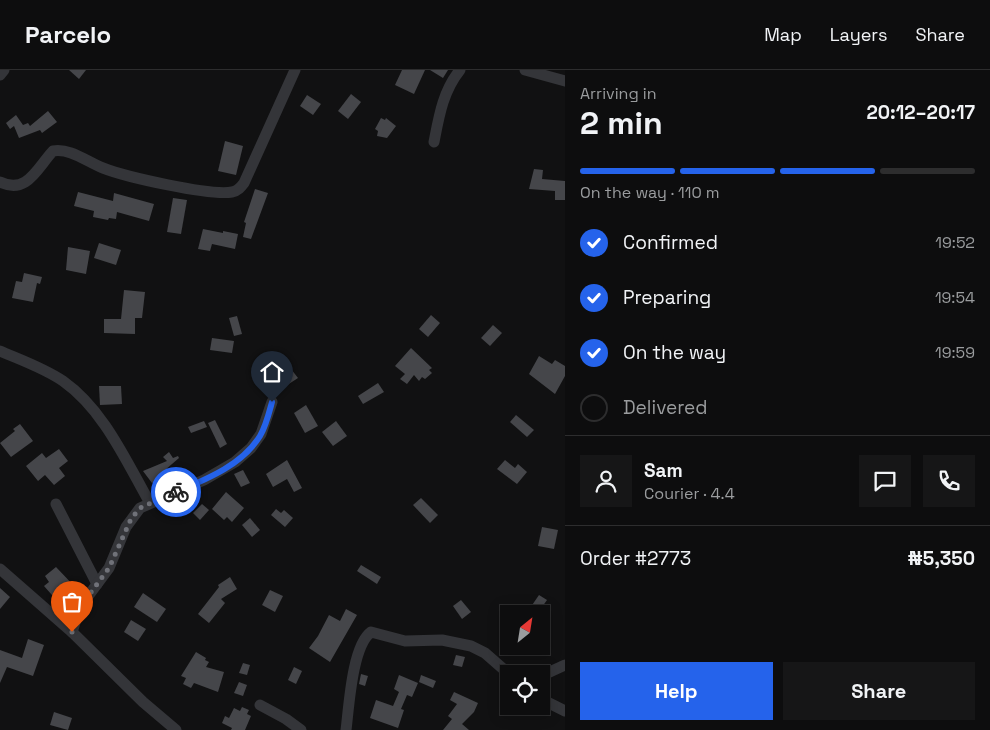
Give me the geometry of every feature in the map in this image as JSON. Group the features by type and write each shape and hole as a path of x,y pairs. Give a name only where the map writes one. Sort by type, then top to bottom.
{"street":[{"path":"0,75 4,70"},
{"path":"0,182 18,186 26,184 53,151 62,150 103,168 130,176 209,192 232,192 239,190 244,183 295,70"},
{"path":"434,142 442,104 449,84 460,70"},
{"path":"525,70 565,81"},
{"path":"0,351 64,382 88,406 113,435 150,503"},
{"path":"72,632 80,607 109,568 131,519 140,508 204,480 235,462 251,448 262,434 272,402"},
{"path":"56,504 97,584"},
{"path":"0,569 72,632 143,702 176,730"},
{"path":"346,730 356,664 362,644 371,632 405,641 442,640 471,646 485,653 500,666"},
{"path":"550,672 565,665"},
{"path":"550,704 565,711"},
{"path":"260,705 286,719 301,730"}],"building":[{"path":"69,70 86,70 79,79"},
{"path":"402,70 425,70 414,94 395,85"},
{"path":"430,70 448,70 443,78"},
{"path":"351,94 361,102 348,119 338,111"},
{"path":"307,95 321,104 313,115 300,106"},
{"path":"48,111 57,122 42,133 40,130 19,138 14,126 10,129 6,123 16,115 23,125 28,123 30,126"},
{"path":"381,118 385,120 386,118 396,126 387,138 377,136 378,131 375,129"},
{"path":"225,141 243,146 236,175 218,171"},
{"path":"534,169 543,170 542,179 565,181 565,200 555,200 555,191 529,189"},
{"path":"255,189 268,193 251,239 243,237 246,223 244,222"},
{"path":"78,192 113,201 114,193 154,204 149,221 117,212 116,219 109,218 108,220 93,217 94,211 74,206"},
{"path":"173,198 187,200 181,234 167,232"},
{"path":"203,229 238,234 235,249 212,244 210,251 198,249"},
{"path":"99,243 121,250 116,265 94,258"},
{"path":"68,247 90,251 86,274 66,270"},
{"path":"24,273 42,277 40,284 37,283 33,302 12,298 16,281 22,282"},
{"path":"124,290 145,292 142,318 135,318 135,334 104,333 104,319 121,319"},
{"path":"431,315 440,323 428,337 419,329"},
{"path":"237,316 242,334 234,336 229,318"},
{"path":"493,325 502,333 490,346 481,338"},
{"path":"212,338 234,341 232,353 210,350"},
{"path":"411,348 432,368 429,370 432,373 425,379 422,377 419,381 414,375 407,384 400,379 405,374 395,366"},
{"path":"539,356 552,364 555,360 565,366 565,376 555,394 529,374"},
{"path":"288,365 298,378 278,391 269,378"},
{"path":"378,383 384,392 363,404 358,396"},
{"path":"99,386 121,386 122,404 100,405"},
{"path":"306,405 318,426 305,433 294,413"},
{"path":"516,415 534,430 527,437 510,422"},
{"path":"215,420 227,444 220,448 208,423"},
{"path":"204,421 207,427 191,433 188,427"},
{"path":"336,421 347,436 333,446 322,432"},
{"path":"20,424 33,441 11,457 0,443 15,431 13,429"},
{"path":"59,449 68,461 59,468 65,476 54,485 45,475 38,481 26,466 42,453 46,458"},
{"path":"169,452 173,458 178,456 179,458 165,470 168,476 152,483 143,471 167,461 163,457"},
{"path":"287,460 302,488 294,492 287,479 273,487 266,474"},
{"path":"505,460 515,468 518,464 527,472 517,484 497,469"},
{"path":"243,470 250,483 241,487 234,474"},
{"path":"226,492 244,508 232,522 227,517 224,520 212,509"},
{"path":"421,498 438,515 430,523 413,505"},
{"path":"202,504 209,510 200,520 193,513"},
{"path":"276,509 281,513 284,510 293,518 285,527 271,515"},
{"path":"250,518 260,530 252,537 242,525"},
{"path":"542,527 558,530 554,549 538,546"},
{"path":"361,565 381,577 377,584 357,571"},
{"path":"56,567 76,588 59,603 44,586 49,582 45,576"},
{"path":"230,577 237,589 221,599 225,603 209,623 198,614 219,587 218,585"},
{"path":"0,588 10,597 0,609"},
{"path":"270,590 283,596 275,612 262,605"},
{"path":"143,593 166,609 157,622 134,607"},
{"path":"539,595 547,600 543,605 532,605"},
{"path":"461,600 471,612 462,619 453,606"},
{"path":"346,609 357,615 330,662 309,648 329,615 340,621"},
{"path":"131,620 146,629 138,641 124,632"},
{"path":"28,639 44,645 33,676 7,667 0,683 0,650 22,658"},
{"path":"196,652 209,662 206,667 224,672 218,692 194,683 191,688 183,684 186,678 181,676"},
{"path":"456,655 465,657 462,667 453,665"},
{"path":"243,663 250,665 247,675 239,673"},
{"path":"294,667 302,671 296,684 288,680"},
{"path":"361,674 368,676 365,686 359,684"},
{"path":"399,675 418,683 412,697 407,695 401,709 404,710 398,728 370,718 376,700 393,706 399,692 394,689"},
{"path":"421,675 436,681 433,688 419,682"},
{"path":"239,682 247,685 243,696 234,693"},
{"path":"454,692 478,703 474,712 462,724 469,730 443,730 452,719 448,716 457,704 450,700"},
{"path":"242,707 249,710 247,714 251,716 245,730 231,730 232,728 222,723 225,716 229,718 234,708 240,711"},
{"path":"54,712 72,718 68,730 50,725"}],"way so far":[{"path":"72,632 80,607 109,568 131,519 140,508 176,492"}],"route":[{"path":"176,492 204,480 235,462 251,448 262,434 272,402"}]}
